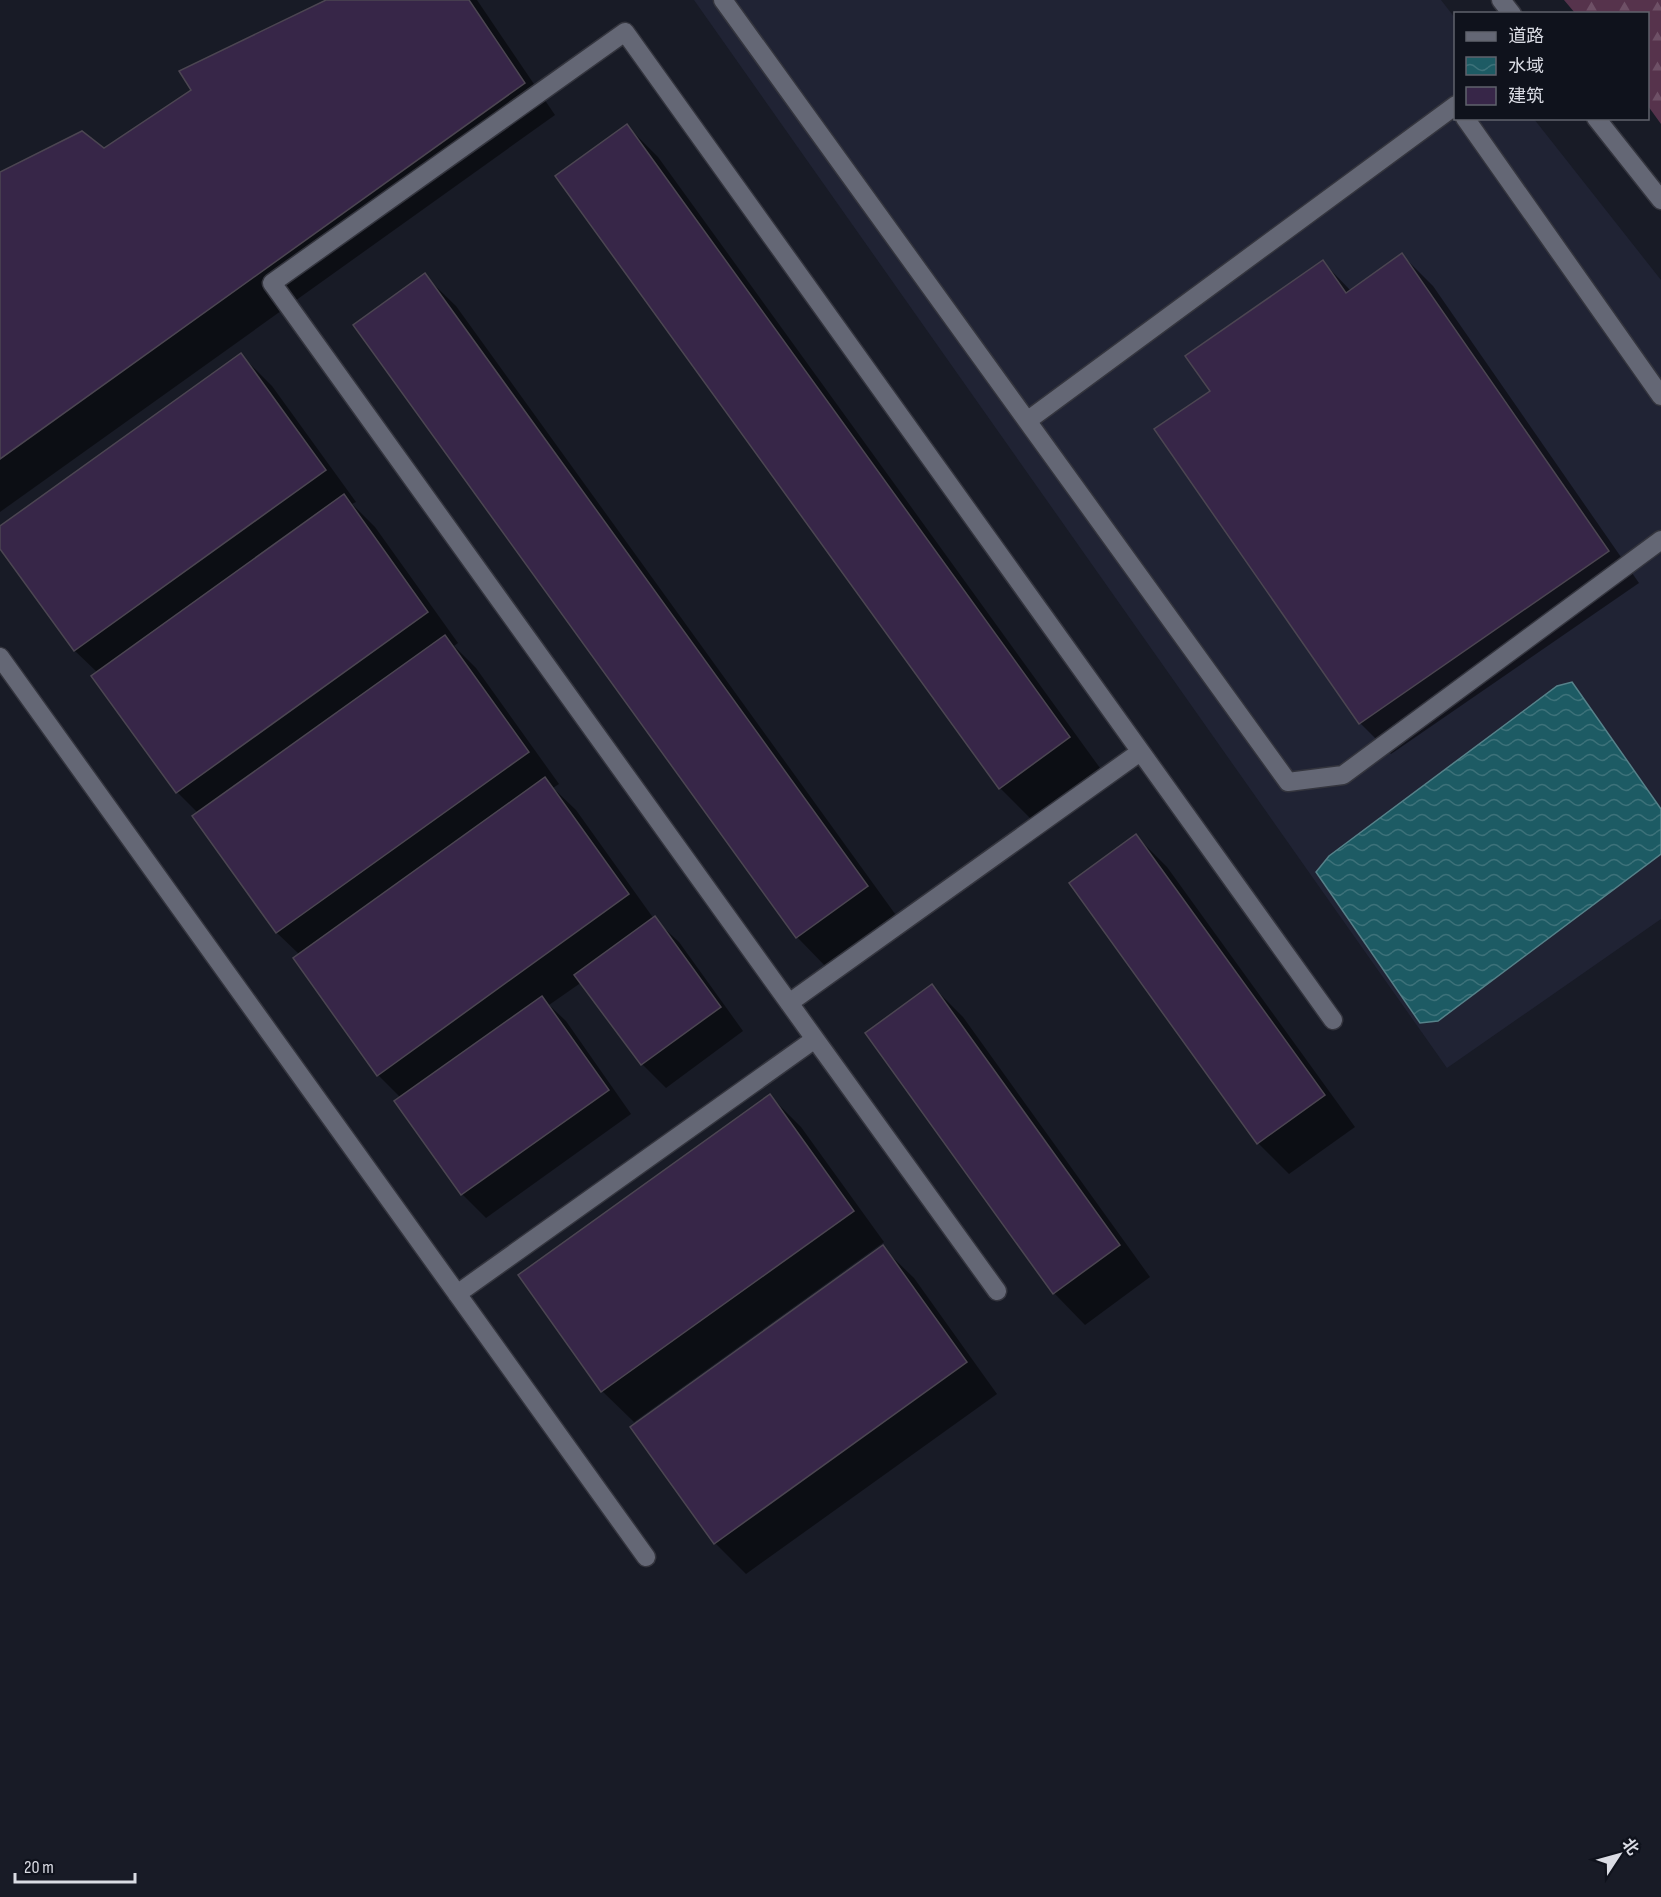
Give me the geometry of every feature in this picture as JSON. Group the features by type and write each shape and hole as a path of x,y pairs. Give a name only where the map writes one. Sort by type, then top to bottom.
{"street":[{"path":"723,0 1288,782 1342,775 1661,540"},
{"path":"1501,0 1510,12"},
{"path":"997,1291 272,283 625,32 1333,1020"},
{"path":"1027,421 1454,106"},
{"path":"1466,120 1661,396"},
{"path":"1598,120 1661,200"},
{"path":"0,657 646,1557"},
{"path":"789,1003 1140,752"},
{"path":"457,1294 815,1039"}],"shaded area":[{"path":"694,0 1441,0 1454,17 1454,120 1535,120 1661,280 1661,919 1447,1068"}],"green space":[{"path":"1564,0 1661,0 1661,124 1649,107 1649,12 1574,12"}],"water":[{"path":"1572,682 1661,809 1661,854 1438,1021 1420,1023 1316,872 1329,856 1557,686"}],"building":[{"path":"326,0 469,0 525,83 0,459 0,172 82,131 104,148 191,90 179,71"},
{"path":"627,124 1070,737 999,789 555,176"},
{"path":"1402,253 1609,551 1359,724 1154,429 1210,391 1185,356 1323,260 1346,293"},
{"path":"425,273 868,886 796,938 353,325"},
{"path":"241,353 326,470 74,651 0,549 0,526"},
{"path":"344,494 428,612 176,793 91,676"},
{"path":"445,635 529,752 276,933 192,816"},
{"path":"545,777 629,894 377,1076 293,958"},
{"path":"1136,834 1325,1095 1257,1144 1069,883"},
{"path":"655,916 721,1007 641,1065 574,975"},
{"path":"932,984 1120,1245 1053,1294 865,1033"},
{"path":"542,996 609,1090 461,1195 394,1101"},
{"path":"770,1094 854,1211 601,1392 518,1275"},
{"path":"883,1245 967,1362 714,1544 630,1427"}]}
